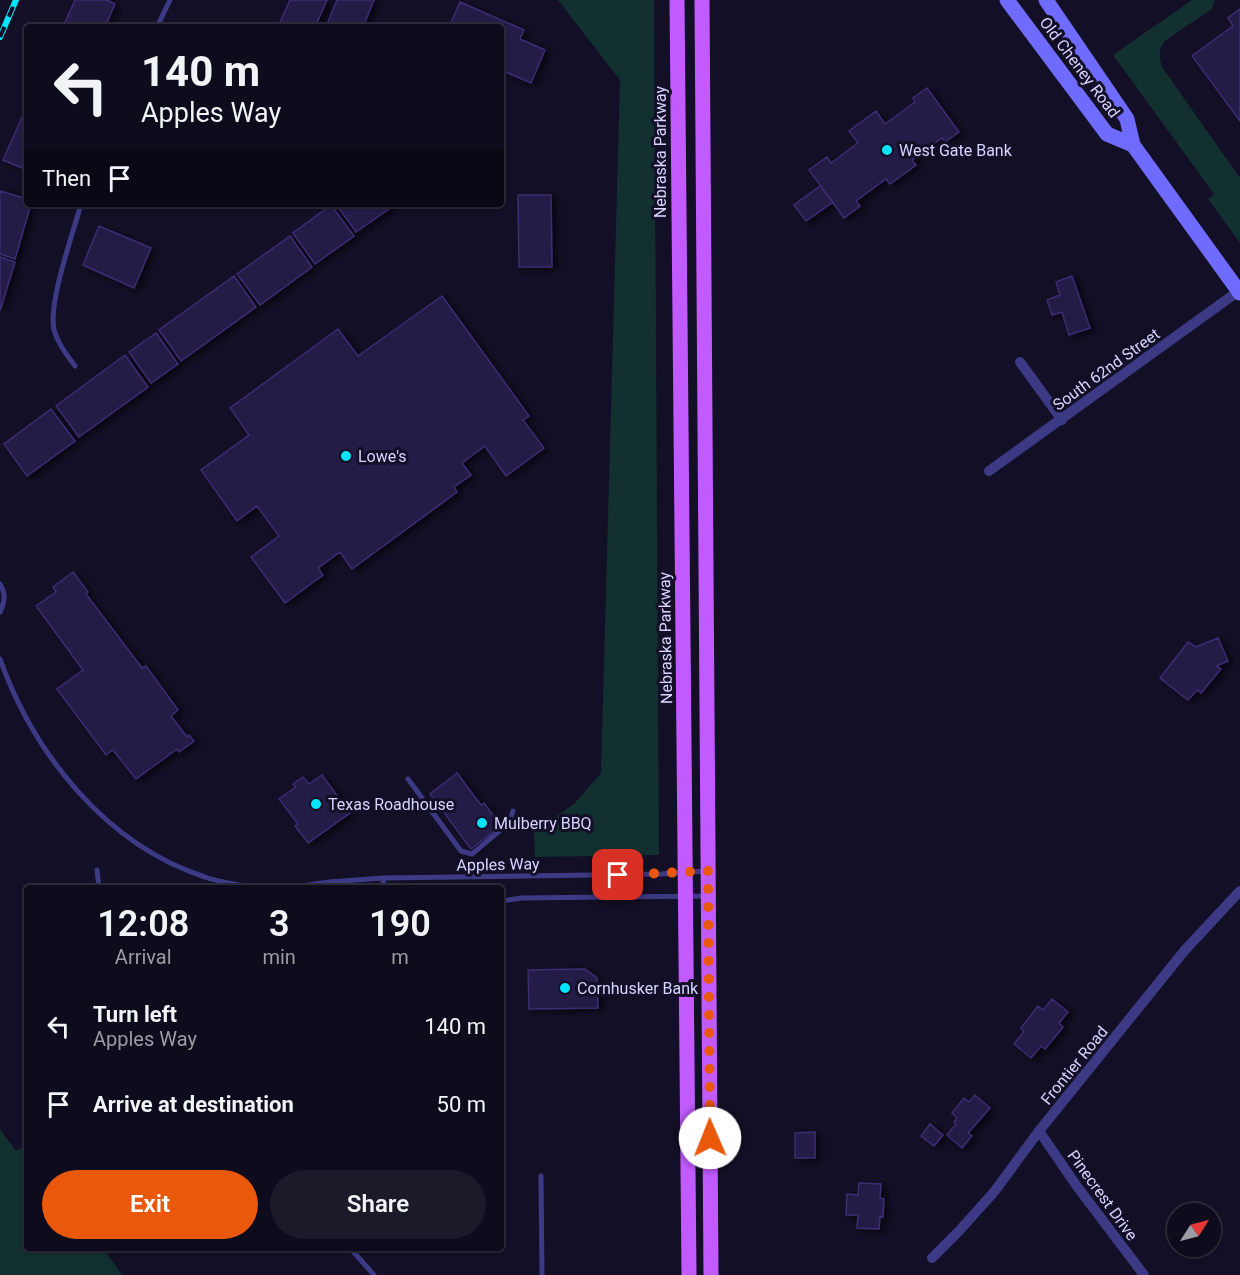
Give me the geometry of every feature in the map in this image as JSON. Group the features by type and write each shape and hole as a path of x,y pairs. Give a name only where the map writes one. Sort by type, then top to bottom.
{"main road":[{"name":"Nebraska Parkway","path":"677,0 689,1275"},
{"path":"702,0 711,1275"},
{"name":"Old Cheney Road","path":"1007,0 1107,134 1132,145"},
{"name":"Old Cheney Road","path":"1046,0 1127,119 1132,145 1240,292"}],"street":[{"name":"South 62nd Street","path":"989,471 1240,292"},
{"path":"1020,362 1062,420"},
{"name":"Frontier Road","path":"932,1258 959,1232 994,1192 1039,1131 1185,950 1240,891"},
{"name":"Pinecrest Drive","path":"1039,1131 1076,1185 1144,1275"}],"lane":[{"path":"158,24 170,0"},
{"path":"75,366 59,343 54,329 53,315 80,207"},
{"path":"0,584 4,592 4,602 0,612"},
{"path":"0,658 23,713 36,735 70,782 103,816 141,847 169,861 204,876 245,885"},
{"path":"408,779 461,851 472,854 509,823 513,811"},
{"path":"97,870 99,885"},
{"name":"Apples Way","path":"308,885 383,878 661,874 708,871"},
{"path":"383,878 384,885"},
{"name":"Apples Way","path":"504,900 522,897 708,896"},
{"path":"541,1176 542,1275"},
{"path":"353,1251 374,1275"}],"green space":[{"path":"558,0 654,0 659,855 535,857 534,832 574,804 601,773 620,80"},
{"path":"1192,0 1215,0 1212,9 1166,40 1160,50 1160,60 1162,67 1240,178 1240,243 1208,199 1214,194 1113,55"},
{"path":"0,1129 16,1151 24,1147 24,1251 105,1251 122,1275 0,1275"}],"building":[{"path":"75,0 106,0 115,4 106,24 64,24"},
{"path":"290,0 327,0 316,24 279,24"},
{"path":"337,0 374,0 364,24 327,24"},
{"path":"460,2 524,30 520,39 545,50 531,83 504,71 504,24 450,24"},
{"path":"1240,9 1240,121 1192,56 1233,26 1228,18"},
{"name":"West Gate Bank","path":"927,88 959,132 945,142 942,138 912,160 916,165 890,184 886,179 856,201 860,206 844,218 809,170 827,157 831,163 858,143 849,131 876,111 885,124 915,102 913,98"},
{"path":"24,113 24,169 3,160"},
{"path":"820,186 833,202 806,221 794,205"},
{"path":"0,191 24,198 24,207 30,207 15,259 0,254"},
{"path":"518,195 551,195 552,267 519,267"},
{"path":"328,207 332,207 354,236 315,264 293,233"},
{"path":"338,207 392,207 356,232"},
{"path":"99,226 151,248 134,288 83,265"},
{"path":"290,236 312,267 260,305 237,274"},
{"path":"0,257 15,262 0,311"},
{"path":"234,276 256,307 181,361 159,330"},
{"path":"1072,276 1090,328 1069,335 1062,312 1052,315 1047,300 1060,295 1056,282"},
{"name":"Lowe's","path":"442,296 529,416 523,420 544,448 506,476 485,446 462,463 471,475 454,487 457,492 352,569 340,552 318,568 323,575 285,603 251,557 279,536 257,506 237,521 201,470 249,435 230,408 338,329 358,356"},
{"path":"156,333 178,364 151,383 129,352"},
{"path":"125,355 148,387 79,437 56,406"},
{"path":"51,409 75,441 27,476 4,444"},
{"path":"73,572 88,592 86,594 142,668 146,666 178,710 171,716 187,737 189,735 194,741 179,752 177,749 136,779 113,750 106,755 57,689 83,670 36,606 56,592 53,587"},
{"path":"1218,638 1228,661 1216,666 1221,669 1201,693 1197,690 1188,700 1160,678 1188,642 1196,647"},
{"path":"457,773 481,805 484,803 499,823 495,826 497,829 471,849 430,794"},
{"path":"322,775 350,813 308,843 295,826 298,824 279,799 296,787 293,784 303,777 309,784"},
{"path":"585,969 597,978 598,1008 529,1009 528,970"},
{"path":"1052,999 1068,1012 1059,1023 1063,1027 1045,1049 1041,1046 1031,1058 1014,1044 1024,1032 1021,1028 1038,1006 1043,1010"},
{"path":"975,1095 990,1108 968,1133 972,1136 962,1148 947,1135 956,1124 954,1122 957,1118 952,1113 964,1098 969,1102"},
{"path":"930,1124 943,1135 934,1146 921,1136"},
{"path":"815,1132 815,1158 795,1158 795,1133"},
{"path":"859,1183 881,1184 880,1198 884,1199 883,1217 880,1216 879,1229 857,1228 858,1215 846,1215 847,1194 858,1195"}],"railway":[{"path":"0,37 16,0"}],"place":[{"name":"West Gate Bank","path":"887,150"},
{"name":"Lowe's","path":"346,456"},
{"name":"Texas Roadhouse","path":"316,804"},
{"name":"Mulberry BBQ","path":"482,823"},
{"name":"Cornhusker Bank","path":"565,988"}],"route":[{"path":"618,875 708,871 710,1138"}]}
